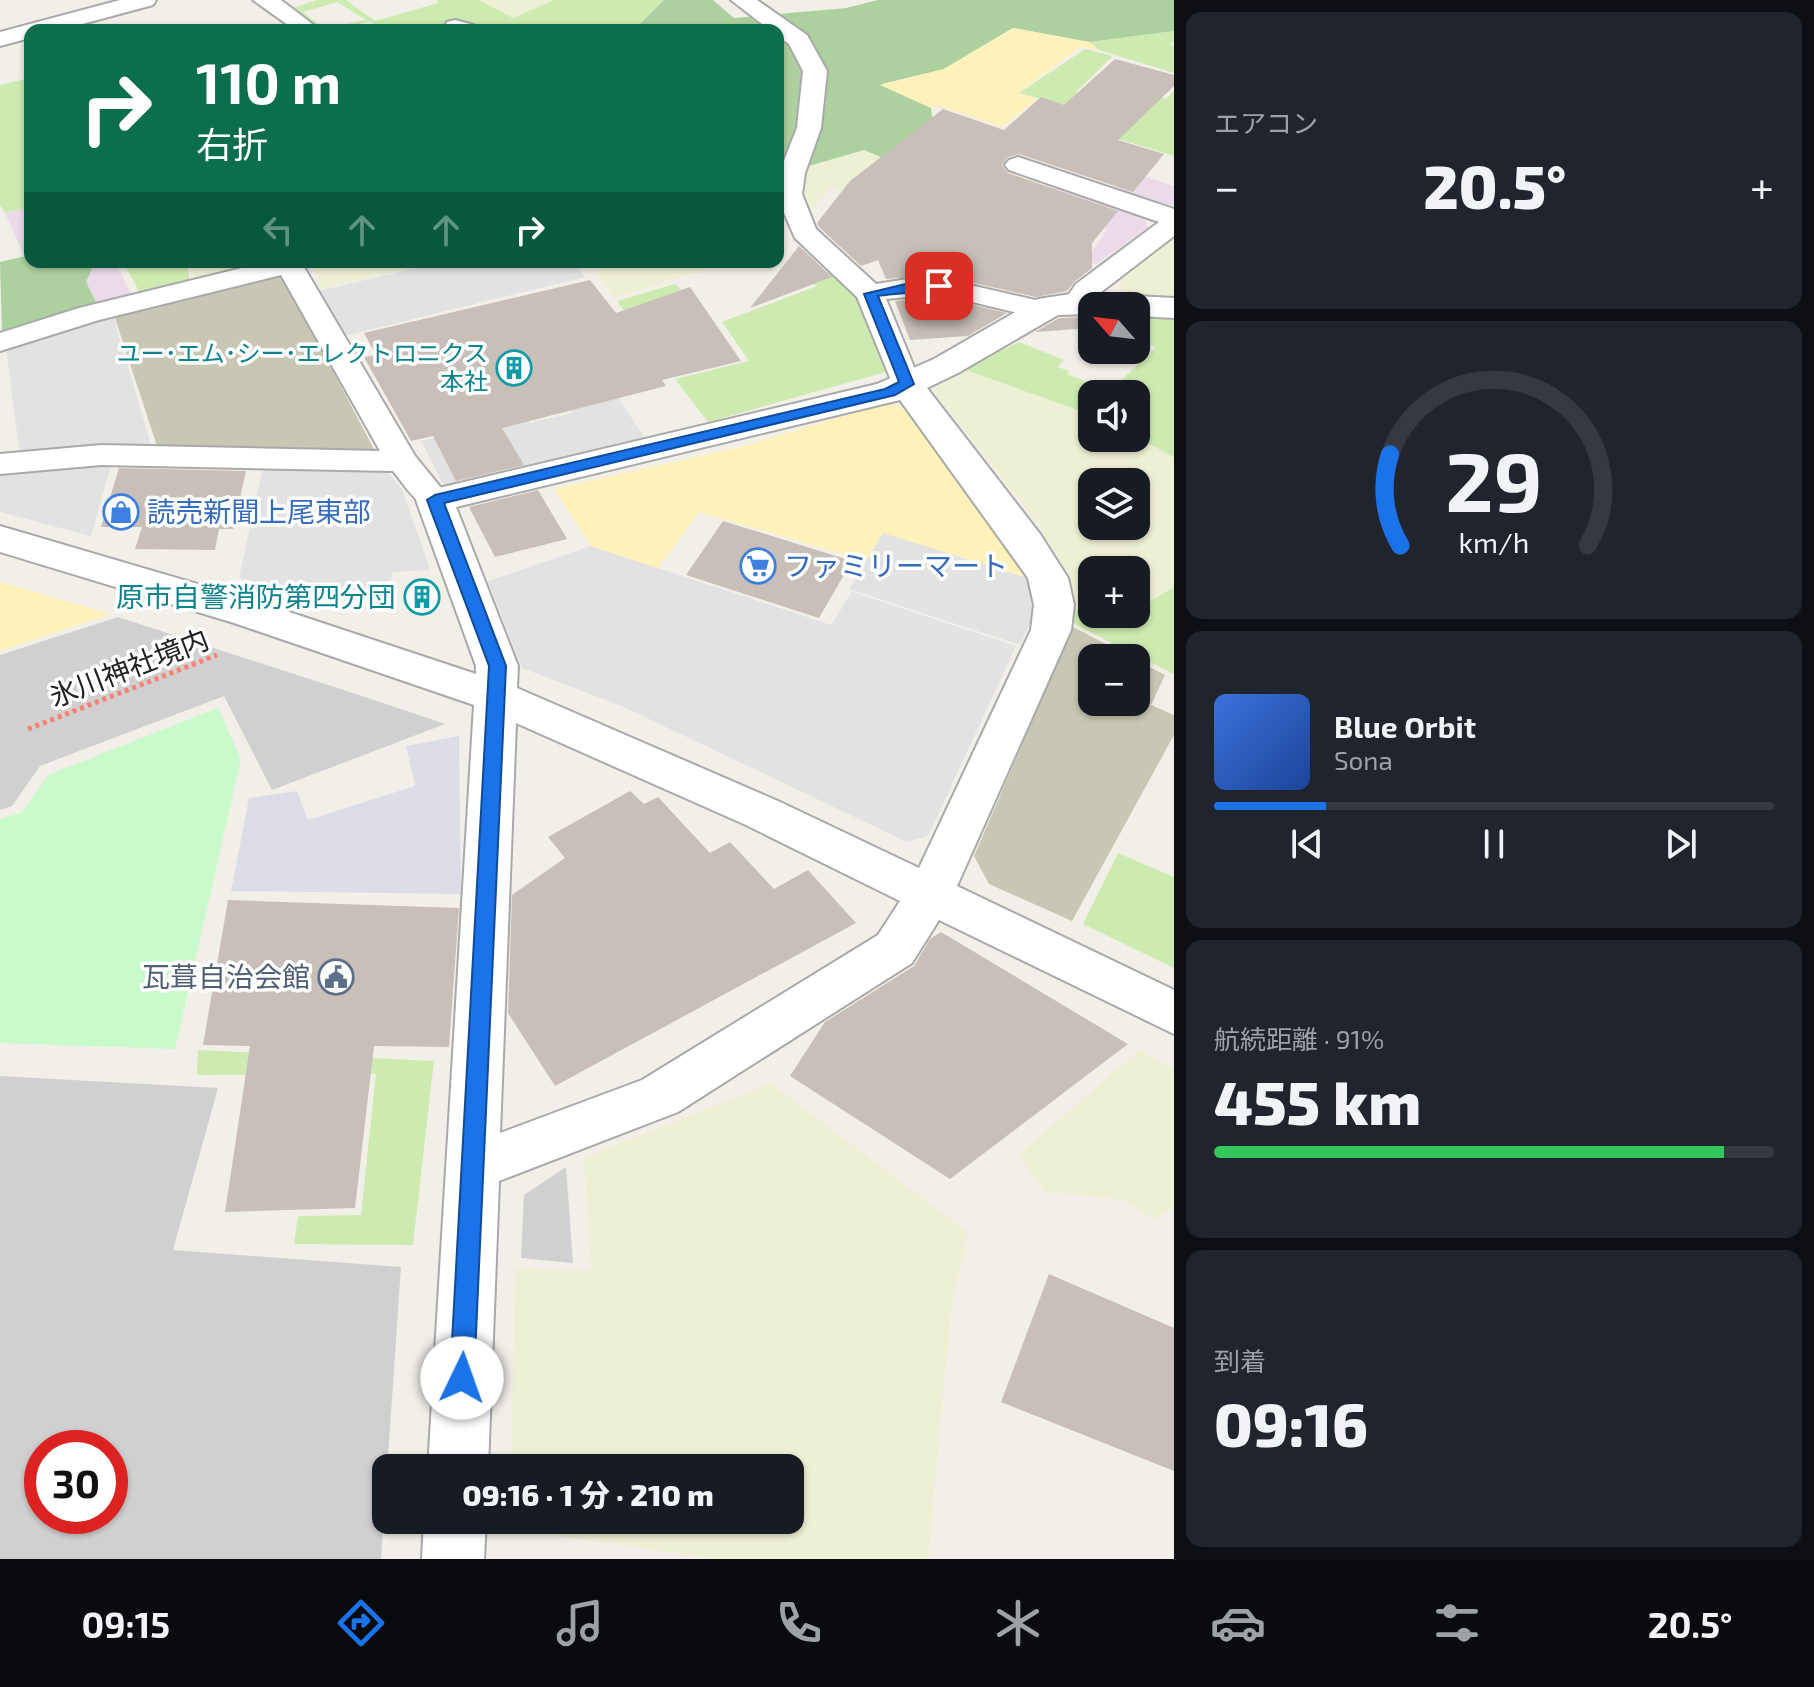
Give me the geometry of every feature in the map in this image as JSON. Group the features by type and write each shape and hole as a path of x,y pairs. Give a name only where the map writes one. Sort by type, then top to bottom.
{"street":[{"path":"459,1454 497,666 435,500 889,392 1060,307 1078,307"},
{"path":"1150,307 1174,308"},
{"path":"473,1167 660,1096 895,949 931,893 1051,630 1054,605 1048,578 1026,543 906,384"},
{"path":"0,539 288,627 497,697 762,813 1174,1013"},
{"path":"453,1559 454,1534"}],"lane":[{"path":"55,24 145,0"},
{"path":"264,0 302,24"},
{"path":"742,0 776,24"},
{"path":"784,29 799,40 815,71 809,128 792,173 789,194 804,232 870,294 906,384"},
{"path":"0,39 24,32"},
{"path":"1018,165 1174,220"},
{"path":"870,294 914,286 939,286 1060,307 1174,220"},
{"path":"0,342 89,314 271,268"},
{"path":"289,268 402,461 435,500"},
{"path":"0,464 101,455 402,461"}],"path":[{"name":"氷川神社境内","path":"28,729 288,627"}],"shaded area":[{"path":"554,0 513,18 482,2"},
{"path":"864,150 1005,170 1048,183 995,236 832,188 810,211 797,196 801,169"},
{"path":"1134,173 1174,186 1174,205 1159,205 1113,189"},
{"path":"1048,183 1143,214 1148,227 1097,264 1085,261 1107,230 1025,206"},
{"path":"24,208 24,256 5,213"},
{"path":"1174,235 1174,298 1150,297 1150,292 1123,292 1119,278"},
{"path":"92,268 118,268 132,295 97,304 86,282"},
{"path":"193,268 252,268 195,284"},
{"path":"315,268 410,268 320,289"},
{"path":"416,268 578,268 585,277 344,336 318,291"},
{"path":"601,268 711,268 614,298 596,273"},
{"path":"281,272 376,453 157,446 114,315"},
{"path":"112,313 152,448 20,457 6,347"},
{"path":"963,369 1078,410 1078,452 1150,452 1150,444 1174,457 1174,587 1150,602 1150,556 1078,556 1078,609 1073,610 1040,526 934,392 937,386"},
{"path":"617,396 644,437 444,486 421,441 525,416 530,423 573,413 569,407"},
{"path":"111,465 91,536 0,512 0,472"},
{"path":"263,467 385,468 403,491 430,570 393,572 386,595 342,591 334,607 239,578"},
{"path":"883,533 1028,578 1034,614 1020,645 849,589"},
{"path":"591,546 831,625 852,592 1016,646 928,836 907,842 624,707 522,668 488,581"},
{"path":"118,617 445,724 272,790 224,696 40,766 12,806 0,810 0,655"},
{"path":"1073,627 1106,644 1078,644 1078,716 1150,716 1150,667 1165,675 1151,705 1174,715 1174,735 1072,921 989,884 974,856"},
{"path":"459,736 461,894 231,891 249,798 297,791 308,820 415,786 406,746"},
{"path":"1139,1050 1174,1068 1174,1208 1154,1219 1122,1200 1045,1192 1018,1155"},
{"path":"0,1076 218,1088 173,1250 401,1267 388,1454 372,1454 372,1534 383,1534 381,1559 0,1559"},
{"path":"771,1083 968,1232 951,1311 928,1559 717,1559 544,1534 804,1534 804,1454 511,1454 515,1268 591,1270 584,1158"},
{"path":"566,1167 573,1263 521,1258 524,1195"}],"green space":[{"path":"317,0 346,0 375,21 438,3 436,0 479,0 513,18 554,0 664,0 640,24 374,24 370,21 347,24 366,20 337,2 303,12 318,24 313,24 293,8"},
{"path":"664,0 713,0 734,18 846,8 878,0 1174,0 1174,31 1089,42 1013,28 944,69 882,84 931,108 935,137 898,164 864,150 784,173 784,24 640,24"},
{"path":"1174,31 1174,41 1170,45 1174,46 1174,73 1099,50 1089,42"},
{"path":"1085,49 1113,56 1076,92 1138,112 1154,95 1166,99 1174,91 1174,156 1076,126 1089,112 1019,93"},
{"path":"24,79 24,208 5,213 0,205 0,85"},
{"path":"24,256 24,268 92,268 86,282 97,304 2,332 0,262"},
{"path":"126,268 188,268 190,283 140,293"},
{"path":"833,270 857,289 886,372 708,422 675,379 749,361 722,322 817,286 808,278"},
{"path":"675,284 712,320 642,335 617,301"},
{"path":"1150,315 1174,318 1174,457 1150,444 1150,380 1122,380 1138,364 1150,364 1150,353 1156,347 1150,345"},
{"path":"1019,342 1064,360 1058,367 1069,371 1067,374 1082,380 1078,380 1078,410 963,369"},
{"path":"1174,587 1174,674 1150,662 1150,644 1114,644 1082,628 1150,628 1150,602"},
{"path":"1078,609 1078,626 1074,624 1073,610"},
{"path":"218,708 241,759 175,1049 0,1043 0,819 23,812 48,775"},
{"path":"1118,853 1174,877 1174,968 1083,924"},
{"path":"198,1050 434,1061 413,1245 294,1244 298,1216 361,1215 376,1074 197,1075"}],"sand":[{"path":"1013,28 1089,42 1099,50 1080,47 1018,93 1037,99 1002,127 937,105 931,108 880,85 944,69"},
{"path":"887,403 908,408 1028,578 883,533 866,561 699,512 657,569 591,546 554,489 740,447"},
{"path":"0,582 111,614 0,651"}],"building":[{"path":"1115,59 1174,75 1174,86 1118,140 1164,154 1133,192 1019,154 1008,157 1002,165 1008,173 1118,211 1092,243 1092,268 1067,291 1036,297 939,275 886,279 878,260 861,266 819,227 817,223 850,181 943,109 1004,130 1041,97 1064,105"},
{"path":"799,246 832,277 750,308 784,268"},
{"name":"ユー･エム･シー･エレクトロニクス 本社","path":"590,280 616,313 690,287 741,361 662,380 666,386 502,428 524,465 456,481 433,436 411,441 364,357 376,355 364,333"},
{"path":"939,297 1007,313 968,336 910,340 895,301"},
{"path":"1078,317 1078,329 1035,332 1059,318"},
{"path":"119,468 246,471 233,529 219,529 215,550 135,549 142,527 101,527"},
{"path":"538,490 567,539 495,557 469,507"},
{"path":"723,521 852,561 819,618 686,575"},
{"path":"630,791 644,804 658,797 710,853 730,842 774,889 808,870 856,923 555,1086 508,1013 512,895 565,858 548,837"},
{"name":"瓦葺自治会館","path":"228,900 459,908 449,1047 374,1046 355,1208 225,1212 250,1046 203,1045"},
{"path":"941,932 1128,1044 950,1179 790,1076 825,1022 914,966 930,939"},
{"path":"1049,1274 1174,1328 1174,1471 1001,1402"}],"place":[{"name":"ユー･エム･シー･エレクトロニクス 本社","path":"514,368"},
{"name":"読売新聞上尾東部","path":"121,512"},
{"name":"ファミリーマート","path":"758,566"},
{"name":"原市自警消防第四分団","path":"422,597"},
{"name":"瓦葺自治会館","path":"336,977"}],"route":[{"path":"462,1378 497,666 435,500 889,392 906,384 870,294 914,286 939,286"}]}
